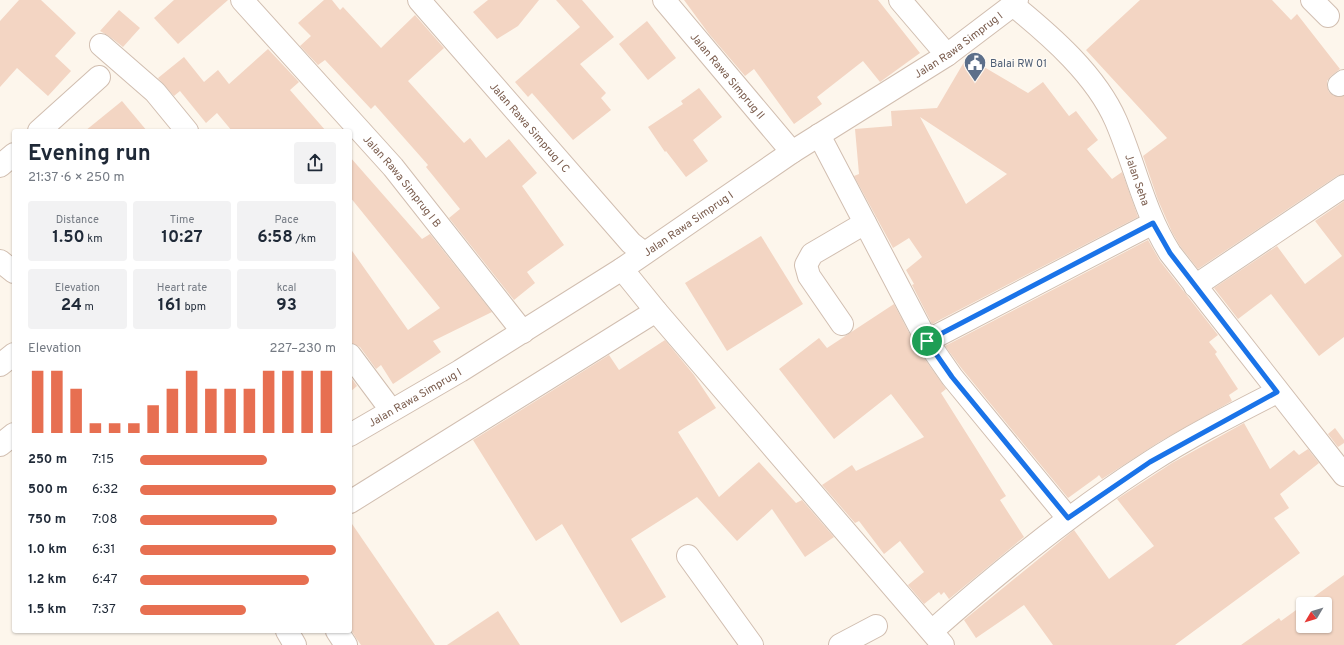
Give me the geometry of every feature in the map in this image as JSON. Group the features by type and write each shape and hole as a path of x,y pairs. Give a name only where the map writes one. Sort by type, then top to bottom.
{"street":[{"name":"Jalan Rawa Simprug I B","path":"242,0 393,167 523,332"},
{"name":"Jalan Rawa Simprug I C","path":"419,0 631,243 644,253"},
{"name":"Jalan Rawa Simprug II","path":"664,0 792,152"},
{"path":"900,0 947,55"},
{"path":"1312,0 1328,16"},
{"name":"Jalan Rawa Simprug I","path":"352,434 523,332 622,269 792,152 947,55 1015,3"},
{"name":"Jalan Seha","path":"1015,3 1048,34 1078,66 1098,91 1115,120 1153,223 1170,253 1277,392 1344,475"},
{"path":"101,45 155,92 185,129"},
{"path":"41,129 99,77"},
{"path":"819,135 927,341 952,377 1068,518"},
{"path":"0,166 12,156"},
{"path":"1195,286 1344,186"},
{"path":"842,324 809,276 806,265 812,254 865,223"},
{"path":"927,341 1153,223"},
{"path":"0,261 12,270"},
{"path":"622,269 656,311 938,638 992,578 1068,518 1150,462 1277,392"},
{"path":"352,501 656,311"},
{"path":"0,365 12,356"},
{"path":"352,358 392,410"},
{"path":"0,445 12,436"},
{"path":"688,556 752,645"},
{"path":"840,645 876,626"},
{"path":"288,633 295,645"},
{"path":"338,633 346,645"}],"building":[{"path":"19,0 41,0 76,33 55,56 71,71 48,96 17,68 0,87 0,21"},
{"path":"174,0 228,0 178,44 154,18"},
{"path":"324,0 332,0 340,10 343,7 381,48 415,15 444,48 408,81 464,143 470,138 486,158 509,139 537,173 522,186 564,245 527,272 535,283 514,300 449,218 460,209 426,167 428,165 375,105 371,109 325,60 318,65 300,46 311,36 298,23"},
{"path":"488,0 539,0 518,26 497,39 473,12"},
{"path":"556,0 582,0 614,37 580,64 606,93 601,98 611,110 573,140 532,93 528,97 515,82 580,27"},
{"path":"684,0 878,0 920,53 880,82 863,61 817,97 822,104 794,124 754,69 745,76 709,34"},
{"path":"1140,0 1272,0 1291,20 1297,14 1340,69 1327,81 1327,86 1329,92 1334,96 1344,96 1344,174 1337,176 1198,269 1180,246 1172,232 1158,200 1143,156 1167,138 1086,50"},
{"path":"119,10 140,28 123,47 100,31"},
{"path":"647,21 676,58 648,80 619,44"},
{"path":"268,49 299,82 290,90 324,129 230,129 217,113 206,123 180,91 174,96 158,78 184,57 204,82 218,70 229,84"},
{"path":"967,57 1028,93 1043,82 1069,116 1076,111 1098,140 1087,149 1112,179 1122,172 1138,217 932,324 906,270 922,257 909,238 893,248 854,176 859,174 855,129 892,126 891,111 937,108","holes":["920,117 1007,174 966,204"]},
{"path":"699,88 722,117 693,140 708,161 686,177 666,151 665,152 648,127 683,104 681,101"},
{"path":"122,101 145,129 87,129"},
{"path":"352,159 422,239 430,234 492,312 433,341 441,352 393,384 381,365 376,369 360,347 352,344 352,251 408,330 440,308 352,199"},
{"path":"1344,201 1344,337 1319,356 1271,294 1238,319 1214,288 1277,246 1305,284 1342,256 1315,221"},
{"path":"761,236 803,304 727,351 685,283"},
{"path":"1148,240 1160,261 1218,335 1209,342 1217,352 1215,354 1238,389 1229,395 1232,401 1159,442 1102,479 1099,475 1068,498 962,369 945,346"},
{"path":"894,304 917,348 946,389 941,393 1006,496 1000,500 1024,537 949,599 944,592 941,595 939,592 924,604 908,585 924,572 900,541 884,554 859,521 855,523 822,485 852,465 856,471 924,437 891,394 834,439 779,369 819,338 827,348"},
{"path":"665,340 694,375 716,408 678,432 719,497 759,462 796,503 802,500 834,537 805,557 772,509 737,541 697,497 631,539 666,597 621,623 562,524 536,541 473,440 609,355 619,370"},
{"path":"352,379 357,386 352,390"},
{"path":"1244,423 1270,469 1294,450 1299,455 1308,449 1319,463 1280,494 1289,508 1274,518 1300,553 1175,645 1053,645 1024,605 976,638 964,620 1074,530 1109,579 1154,546 1117,499 1172,463"},
{"path":"1335,428 1344,440 1344,443 1338,447 1328,434"},
{"path":"352,524 435,645 361,645 352,631"},
{"path":"1344,575 1344,645 1241,645 1279,618 1281,621 1296,610 1296,633 1332,633 1332,597 1314,597"},
{"path":"498,611 520,645 447,645"}],"place":[{"name":"Balai RW 01","path":"975,82"}],"route":[{"path":"1153,223 1170,253 1277,392 1200,433 1150,462 1068,518 952,377 927,341 1153,223"}]}
